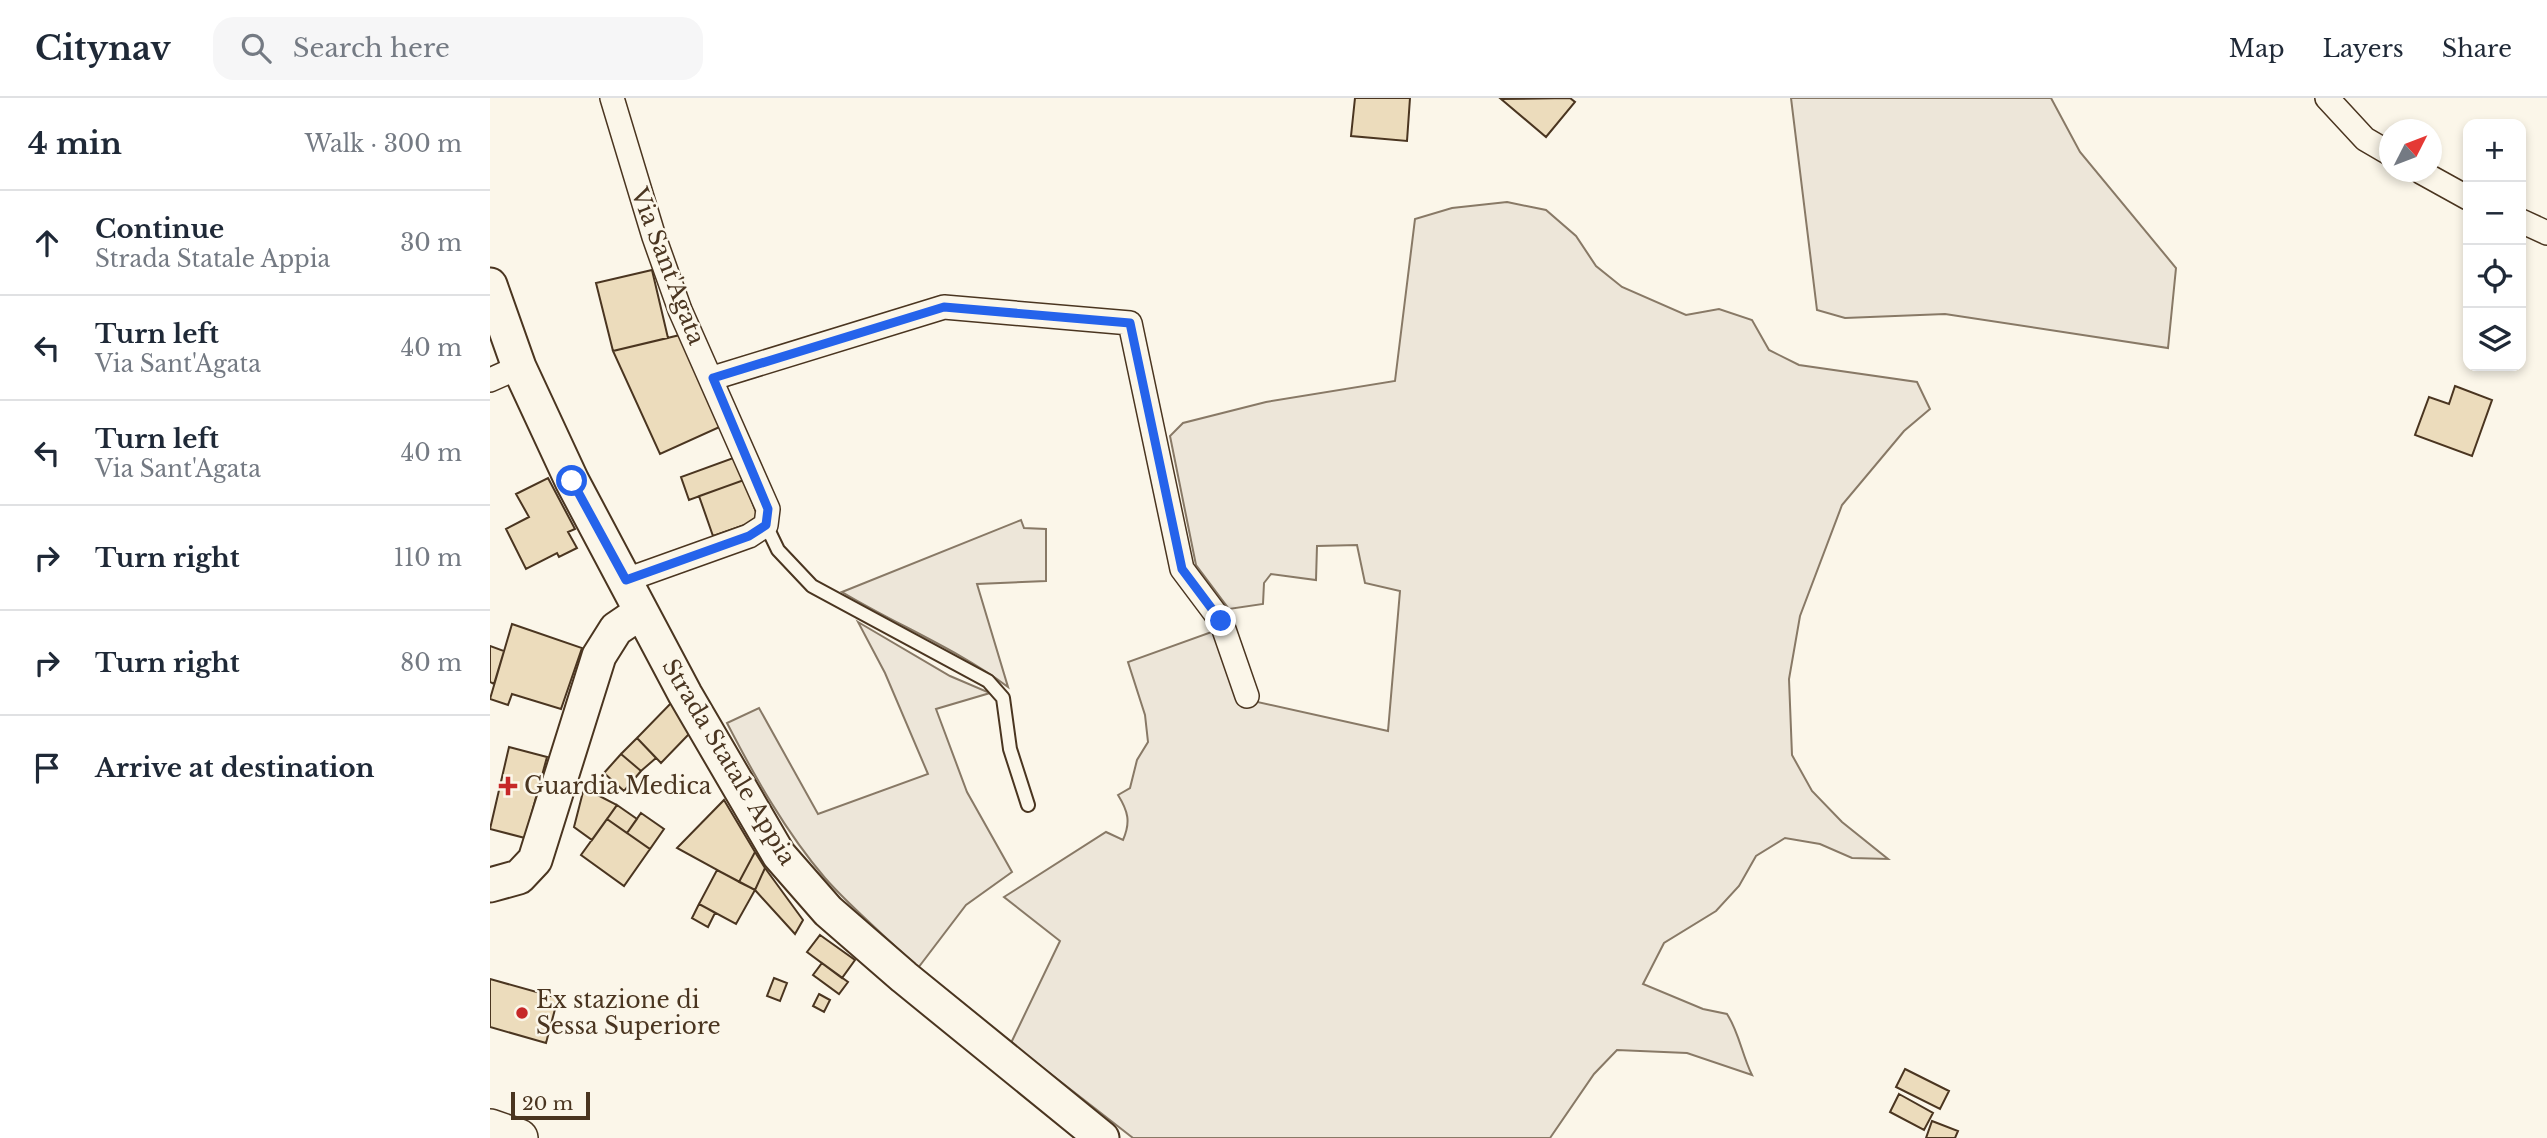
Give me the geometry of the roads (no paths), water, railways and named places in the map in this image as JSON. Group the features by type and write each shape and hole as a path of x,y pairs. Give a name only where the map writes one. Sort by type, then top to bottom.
{"main road":[{"path":"490,1128 519,1138"}],"street":[{"name":"Via Sant'Agata","path":"612,98 680,310 713,378 768,509 766,525"},
{"path":"2328,98 2365,139 2379,147"},
{"path":"2439,182 2463,195"},
{"path":"2526,223 2547,233"},
{"name":"Strada Statale Appia","path":"490,285 505,373 572,481 641,612 787,864 828,911 904,978 1102,1138"},
{"path":"713,378 944,307 1130,323 1182,569 1221,621 1247,696"},
{"path":"626,580 749,536 766,525"},
{"path":"490,885 519,877 535,860 599,656 616,629 641,612"}],"lane":[{"path":"766,525 778,550 812,586 988,681 1003,698 1010,749 1028,804"}],"place":[{"name":"Guardia Medica","path":"508,786"},
{"name":"Ex stazione di Sessa Superiore","path":"522,1013"}]}
